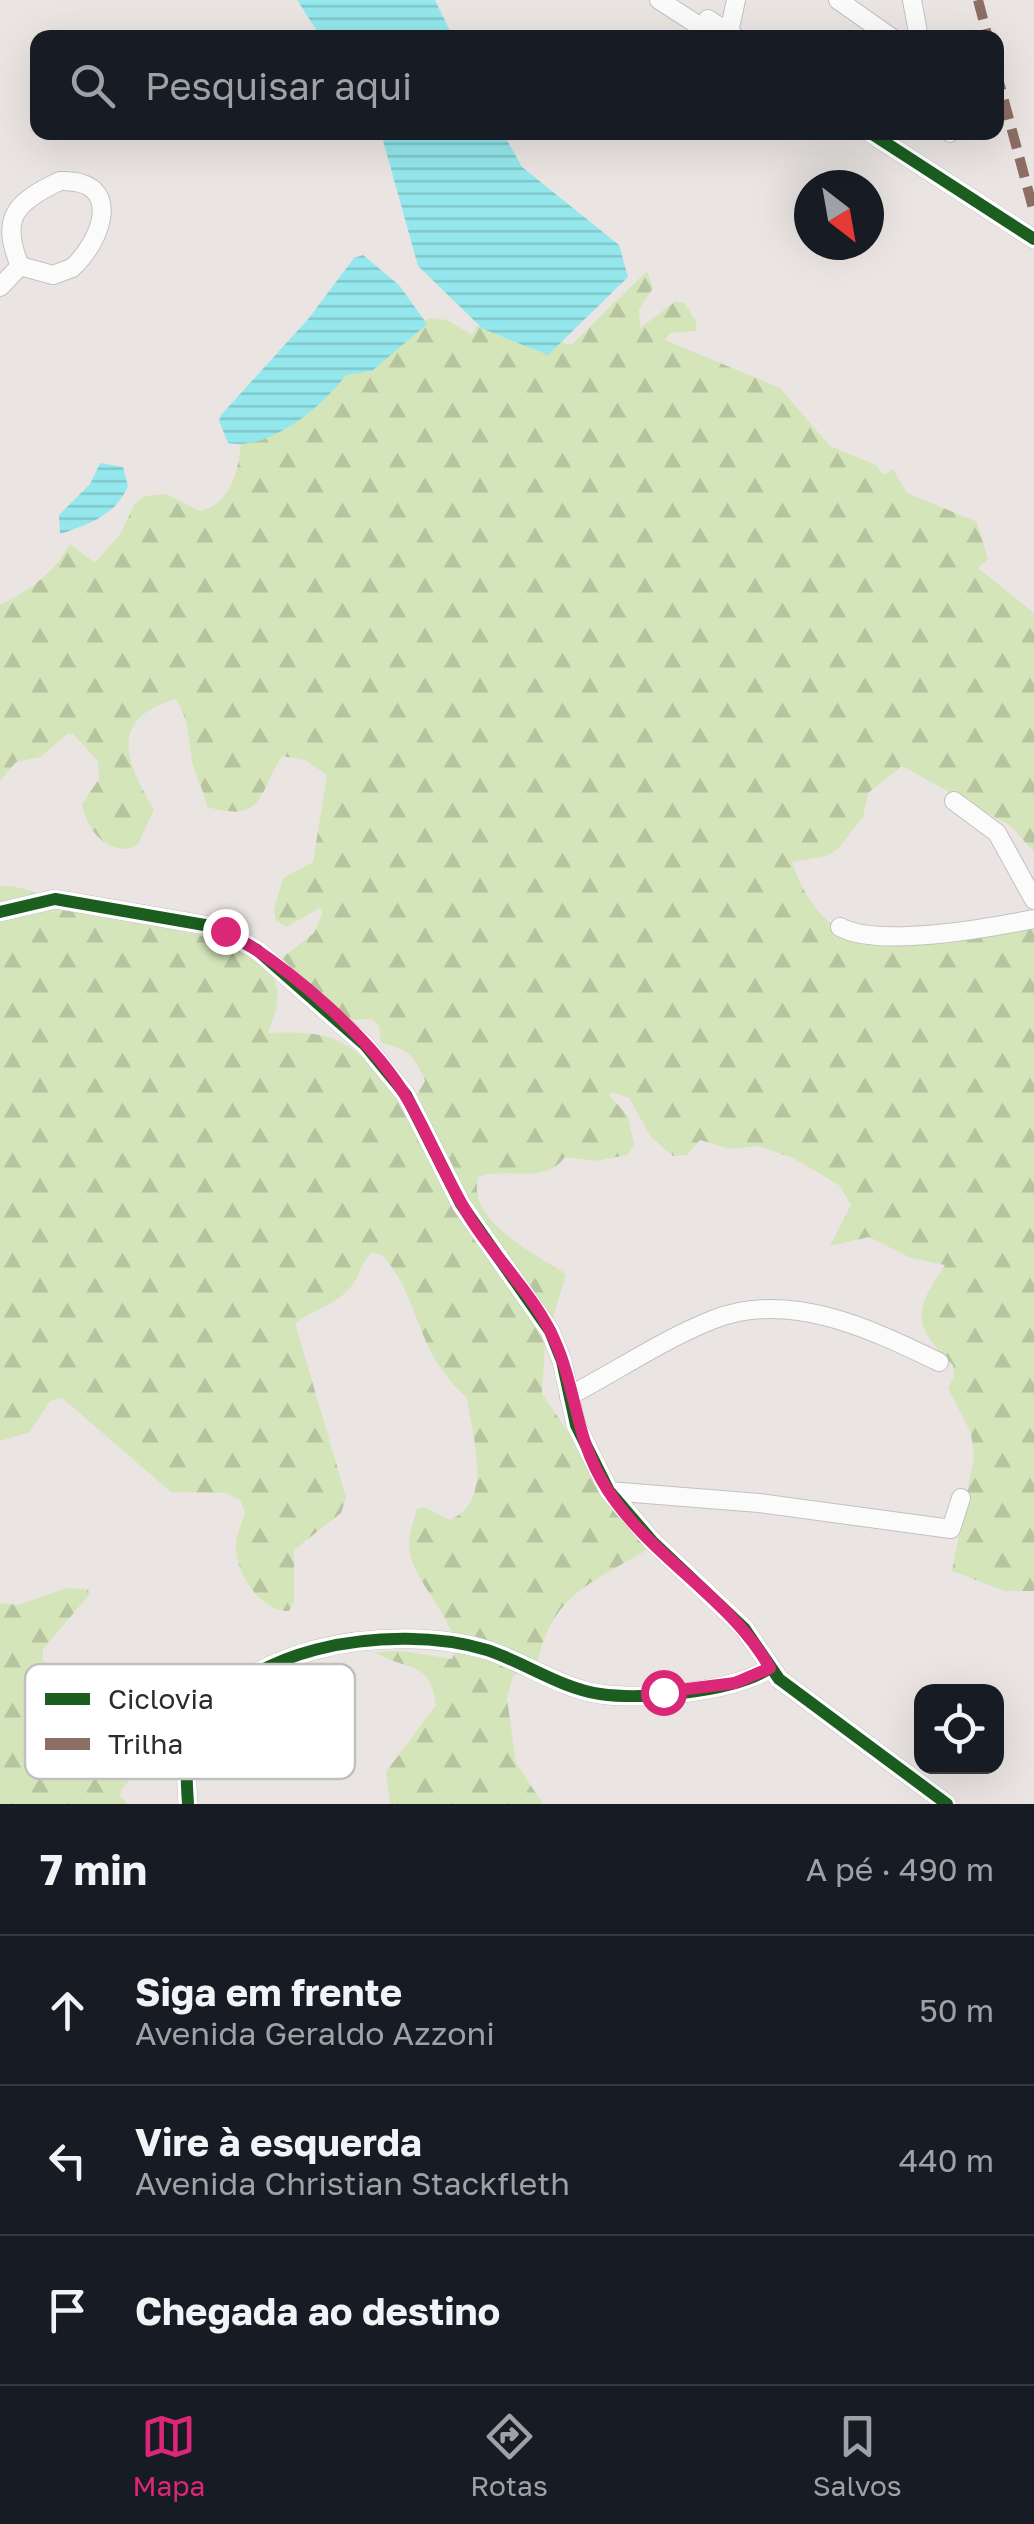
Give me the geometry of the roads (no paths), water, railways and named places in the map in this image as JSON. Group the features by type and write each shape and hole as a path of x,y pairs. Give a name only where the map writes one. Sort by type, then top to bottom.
{"street":[{"path":"658,0 716,30"},
{"path":"680,0 720,30"},
{"path":"729,30 736,0"},
{"path":"838,0 881,30"},
{"path":"912,0 918,30"},
{"path":"881,140 1034,239"},
{"path":"60,181 77,183 92,192 103,208 104,220 80,261 52,275 20,266 6,231 16,210 60,181"},
{"path":"0,287 20,266"},
{"path":"954,801 997,834 1034,900"},
{"path":"0,912 55,899 203,924 244,941 366,1045 406,1095 461,1204 550,1332 587,1452 608,1491 652,1541 744,1628 770,1668 798,1694 947,1804"},
{"path":"840,927 863,936 888,937 1034,920"},
{"path":"569,1396 714,1319 751,1311 799,1312 863,1325 939,1362"},
{"path":"608,1491 759,1502 951,1530 961,1498"},
{"path":"282,1664 333,1644 385,1636 451,1642 487,1650 598,1694 650,1694 735,1683 770,1668"},
{"path":"188,1804 189,1779"}],"water":[{"path":"297,0 435,0 450,30 316,30"},
{"path":"383,140 507,140 522,167 619,245 628,277 548,355 483,329 418,266"},
{"path":"363,255 399,285 427,324 372,371 346,375 324,400 294,424 261,440 228,443 219,421 221,415 309,318 354,258"},
{"path":"100,463 123,467 128,486 123,496 100,518 60,534 59,515 90,484"}]}
